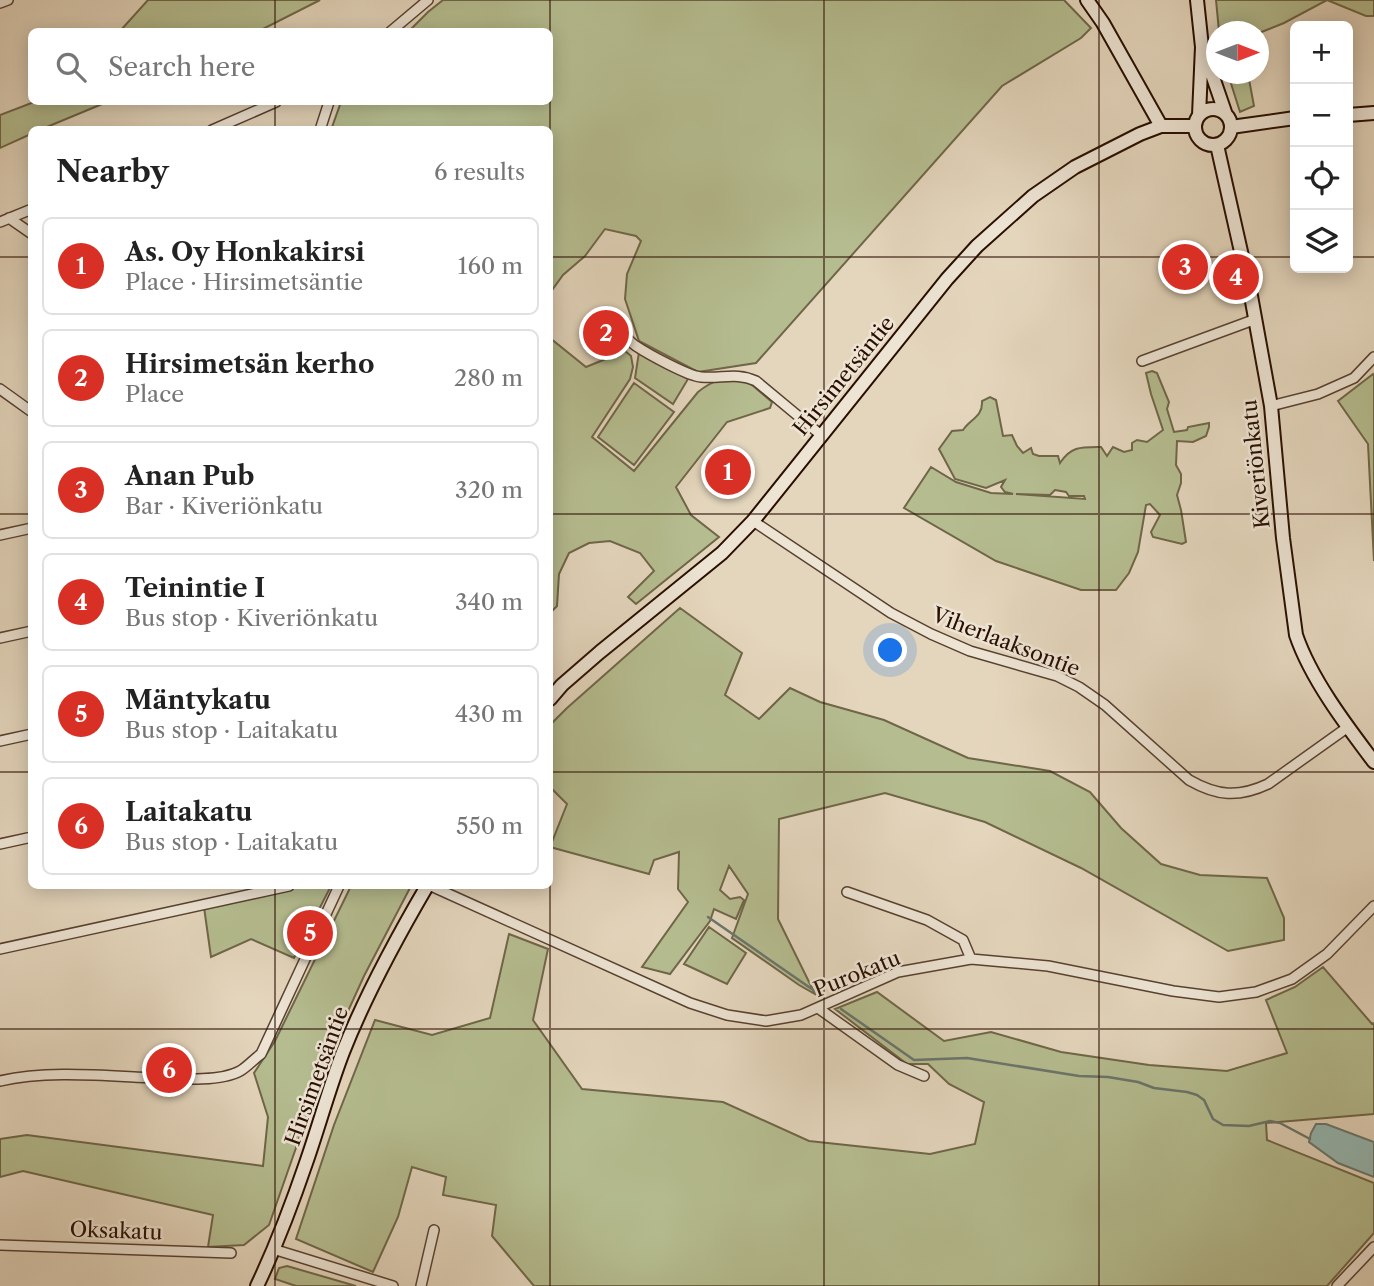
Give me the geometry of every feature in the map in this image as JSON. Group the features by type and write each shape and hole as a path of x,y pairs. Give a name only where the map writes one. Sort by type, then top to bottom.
{"street":[{"path":"0,3 8,0"},
{"path":"395,28 428,0"},
{"path":"1087,0 1103,23 1161,126"},
{"path":"1197,0 1202,47 1195,132 1201,141 1217,145 1227,139 1231,121 1225,113 1202,47"},
{"path":"221,126 269,105"},
{"path":"321,126 329,105"},
{"path":"1196,120 1209,109 1215,108 1225,113"},
{"path":"1353,115 1374,113"},
{"path":"1231,127 1290,119"},
{"name":"Hirsimetsäntie","path":"553,696 600,652 722,553 753,521 947,279 977,246 1033,196 1075,167 1140,134 1161,126 1196,120"},
{"name":"Kiveriönkatu","path":"1217,145 1256,319 1271,405 1283,538 1296,635 1313,672 1374,762"},
{"path":"5,220 28,211"},
{"path":"5,220 28,232"},
{"path":"1142,361 1256,319"},
{"path":"619,331 636,346 687,373 698,377 744,376 756,381 821,435"},
{"path":"1271,405 1318,394 1353,378 1374,357"},
{"path":"0,389 28,409"},
{"name":"Viherlaaksontie","path":"753,521 891,613 931,635 970,651 1057,676 1079,687 1105,705 1189,780 1204,789 1238,794 1268,784 1348,727"},
{"path":"0,535 28,529"},
{"path":"0,638 28,632"},
{"path":"0,741 28,735"},
{"path":"0,844 28,838"},
{"path":"0,949 275,889"},
{"path":"0,1081 15,1077 75,1075 215,1078 240,1072 261,1054 338,889"},
{"name":"Hirsimetsäntie","path":"257,1286 307,1160 344,1049 372,986 427,889"},
{"name":"Purokatu","path":"436,889 690,1003 727,1015 766,1021 801,1015 898,972 971,959 1048,966 1208,996 1256,992 1292,979 1327,954 1374,906"},
{"path":"847,892 927,920 963,940 971,959"},
{"path":"818,1008 898,1065 923,1076"},
{"path":"421,1286 434,1230"},
{"name":"Oksakatu","path":"0,1245 231,1253"},
{"path":"1337,1286 1374,1247"},
{"path":"273,1250 393,1286"}],"green space":[{"path":"148,0 320,0 265,28 123,28"},
{"path":"443,0 1064,0 1091,28 1081,38 1002,86 756,363 698,372 639,341 625,299 627,274 641,241 636,236 605,229 585,256 563,275 553,289 553,126 332,126 340,105 553,105 553,28 412,28"},
{"path":"1216,0 1327,0 1269,29 1269,21 1218,21"},
{"path":"1327,0 1374,0 1374,16 1366,16"},
{"path":"1231,84 1250,84 1254,106 1240,112"},
{"path":"28,104 100,105 49,126 28,126 28,135 0,148 0,115"},
{"path":"553,340 586,367 625,351 631,356 633,367 630,379 592,437 634,471 698,392 709,384 725,379 744,378 772,402 770,408 727,422 676,487 691,515 719,537 636,604 628,597 654,571 640,553 610,541 589,543 569,553 559,574 557,606 553,610"},
{"path":"639,352 688,379 673,404 635,378"},
{"path":"1146,373 1157,373 1169,402 1167,409 1174,432 1209,423 1209,427 1206,436 1193,442 1177,441 1176,465 1181,474 1181,483 1177,495 1186,542 1182,544 1153,537 1151,532 1160,515 1150,504 1146,505 1138,552 1129,573 1116,590 1081,590 996,561 904,508 931,467 956,482 991,493 1013,494 1005,492 1001,487 1005,480 986,488 955,479 939,449 952,431 963,430 976,417 982,401 990,397 996,400 1003,436 1012,435 1023,453 1031,448 1033,454 1039,456 1058,456 1060,463 1068,453 1077,449 1101,447 1107,456 1113,447 1124,452 1132,450 1132,443 1137,440 1147,442 1163,430","holes":["1055,490 1066,492 1069,496 1084,496 1085,499 1016,494 1050,495"]},
{"path":"1373,374 1374,561 1368,444 1338,401"},
{"path":"634,383 674,412 634,465 598,437"},
{"path":"680,608 742,653 725,695 759,719 790,688 820,702 884,720 968,758 1050,771 1090,792 1121,828 1161,864 1200,875 1267,878 1284,918 1284,940 1228,951 1081,868 985,822 885,793 779,819 778,919 815,994 732,938 748,894 729,866 720,890 730,899 740,897 744,900 736,919 714,909 710,921 670,974 642,967 688,902 678,889 679,852 654,860 649,874 553,848 553,839 567,804 553,790 553,722"},
{"path":"258,889 329,889 294,958 251,939 211,957 203,900"},
{"path":"350,889 409,889 364,976 318,1077 269,1225 244,1245 208,1247 213,1215 23,1171 0,1177 0,1139 27,1135 263,1166 268,1117 254,1073 275,1041"},
{"path":"709,927 746,953 727,984 684,964"},
{"path":"509,934 548,949 533,1020 582,1089 723,1102 809,1141 930,1154 975,1144 984,1102 949,1084 928,1064 907,1064 835,1009 877,992 944,1041 991,1032 1061,1052 1149,1065 1227,1071 1287,1053 1266,1000 1295,987 1323,967 1372,1024 1374,1023 1374,1114 1266,1123 1267,1140 1374,1183 1374,1233 1327,1286 534,1286 492,1236 496,1205 443,1195 446,1177 412,1167 398,1217 373,1272 296,1239 334,1125 375,1020 432,1035 490,1018"},
{"path":"287,1266 356,1286 296,1286 275,1279 279,1268"}],"water":[{"path":"1316,1124 1326,1124 1374,1142 1374,1177 1338,1163 1309,1142"}],"waterway":[{"path":"708,917 819,994"},
{"path":"841,1009 914,1060 967,1058 1079,1076 1138,1082 1154,1088 1197,1095 1204,1100 1213,1119 1223,1125 1249,1126 1270,1121 1280,1123 1310,1139"}],"place":[{"name":"Anan Pub","path":"1185,267"},
{"name":"Teinintie I","path":"1236,277"},
{"name":"Hirsimetsän kerho","path":"606,333"},
{"name":"As. Oy Honkakirsi","path":"728,472"},
{"name":"Mäntykatu","path":"310,933"},
{"name":"Laitakatu","path":"169,1070"}]}
